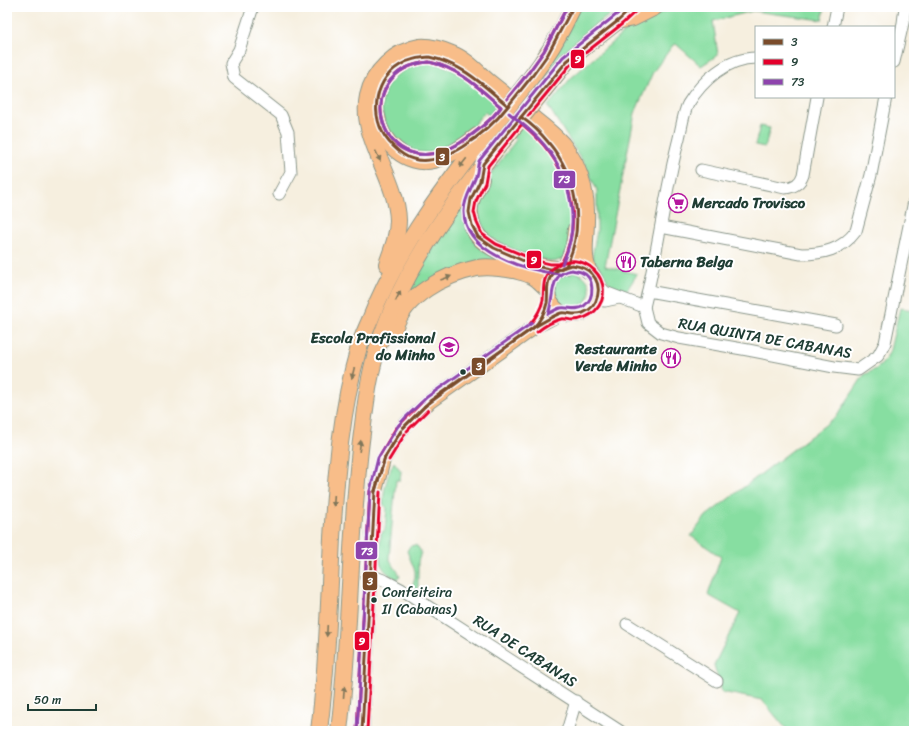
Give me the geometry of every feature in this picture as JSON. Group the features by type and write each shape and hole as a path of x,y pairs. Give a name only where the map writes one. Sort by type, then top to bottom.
{"highway":[{"path":"319,731 324,690 336,475 347,396 359,346 379,296 402,251 432,204 545,59 573,7"},
{"path":"339,731 344,695 356,477 371,373 382,335 395,303 416,260 445,215 483,164 567,61 633,7"},
{"path":"619,20 632,18 656,7"},
{"path":"379,296 380,280 397,234 398,220 395,200 385,170 374,146 367,119 366,106 372,82 380,70 404,52 421,47 453,54 472,67 562,144 574,164 582,182 586,202 585,262 593,277"},
{"path":"483,164 480,181 471,199 469,212 472,225 478,237 494,248 535,266 550,269 562,267 574,247 577,226 573,185 567,170 554,149 542,135 466,71 449,62 435,58 421,56 408,60 398,66 387,76 377,96 376,106 378,125 383,135 394,149 406,157 419,160 433,161 452,154 466,146 496,122"},
{"path":"365,414 395,324 405,309 420,293 438,281 478,268 504,268 533,276 548,293"}],"main road":[{"path":"536,326 545,309 549,281 553,274 562,267 574,265 581,266 593,277 598,292 592,307 578,315 569,315 555,308 551,303 548,293"},
{"path":"362,731 375,491 383,460 402,429 430,402 536,326 561,312"}],"street":[{"path":"253,7 239,50 230,63 234,78 281,115 288,132 291,172 279,194"},
{"path":"833,26 837,7"},
{"path":"895,58 905,7"},
{"path":"903,23 914,16"},
{"path":"593,277 605,292 644,307 675,153 687,106 698,90 715,72 732,63 755,58"},
{"path":"701,170 785,188 794,186 801,180 803,175 817,98"},
{"path":"661,227 801,254 828,252 840,247 856,231 871,175 886,98"},
{"name":"RUA QUINTA DE CABANAS","path":"644,307 648,323 660,333 679,338 858,370 878,356 885,343 914,201"},
{"path":"648,290 836,326"},
{"path":"596,300 606,301 619,298"},
{"name":"RUA DE CABANAS","path":"370,575 401,589 576,701 620,731"},
{"path":"627,624 717,681"},
{"path":"567,731 576,701"}],"green space":[{"path":"579,7 620,7 589,30 563,54 523,102 519,98"},
{"path":"677,7 825,7 822,20 753,11 713,21 718,55 701,66 676,44 673,45 653,72 635,113 605,266 637,274 627,290 611,286 592,257 597,231 597,190 583,162 548,106 571,78 630,27 649,17"},
{"path":"422,63 436,64 455,71 526,128 556,160 563,172 572,196 574,218 565,258 554,262 523,255 487,236 478,224 474,210 478,191 516,140 485,112 465,135 451,146 430,152 411,149 396,139 386,124 382,106 386,89 399,74"},
{"path":"760,126 770,128 765,147 755,145"},
{"path":"462,202 467,230 548,273 544,279 503,265 405,300 418,271"},
{"path":"576,272 585,277 589,283 589,297 585,303 576,308 568,308 559,303 555,297 554,286 559,277 565,273"},
{"path":"900,308 914,310 914,731 788,731 762,700 722,692 714,665 740,613 708,595 721,557 691,536 706,516 837,416 864,375 876,369 887,357"},
{"path":"394,462 401,471 400,480 396,480 389,557 399,574 400,577 397,579 385,571 379,554 381,533 385,530 387,508 383,504 384,493"},
{"path":"415,545 421,552 418,562 418,592 412,588 415,578 415,571 407,551 410,546"}],"transit line":[{"name":"9","path":"507,99 544,51 567,7"},
{"name":"73","path":"507,99 544,51 567,7"},
{"name":"3","path":"508,106 548,54 573,7"},
{"name":"73","path":"559,274 530,269 514,264 485,248 474,238 466,225 464,211 465,202 476,176 479,161 563,57 626,7"},
{"name":"3","path":"521,117 567,61 633,7"},
{"name":"9","path":"528,116 570,65 636,11"},
{"name":"3","path":"429,57 441,60 472,76 508,106 487,129 462,147 433,160 419,160 402,154 385,137 377,115 377,104 379,92 383,82 390,72 407,61 429,57"},
{"name":"9","path":"429,62 440,65 459,74 501,107 482,127 460,143 432,154 410,152 393,141 383,124 381,104 388,84 403,70 429,62"},
{"name":"73","path":"429,62 440,65 459,74 501,107 482,127 460,143 432,154 410,152 393,141 383,124 381,104 388,84 403,70 429,62"},
{"name":"73","path":"509,113 541,141 562,173 571,203 572,218 568,249 562,264"},
{"name":"3","path":"521,117 542,135 558,155 572,186 577,218 576,235 566,266 559,269 535,266 494,248 478,237 472,225 469,212 471,199 480,181 483,164 521,117"},
{"name":"9","path":"522,124 537,137 560,169 567,186 572,205 572,224 569,243 562,262 558,264 537,261 496,244 482,234 474,212 476,201 485,183 488,166 522,124"},
{"name":"9","path":"530,324 541,307 545,279 552,269 563,262 575,261 585,264 594,270 600,279 603,289 602,300 595,311 588,316 579,319 558,320 548,324 537,332"},
{"name":"3","path":"572,265 588,270 595,279 598,296 593,306 583,313 561,313 533,328 545,310 548,284 551,276 564,267 572,265"},
{"name":"73","path":"572,270 581,272 589,278 592,293 588,302 578,309 560,308 548,314 556,281 564,272 572,270"},
{"name":"73","path":"357,731 370,491 378,458 398,426 427,397 532,323"},
{"name":"3","path":"425,406 533,328"},
{"name":"3","path":"425,406 533,328"},
{"name":"9","path":"399,425 421,403"},
{"name":"3","path":"403,428 425,406"},
{"name":"3","path":"403,428 425,406"},
{"name":"9","path":"407,431 428,410"},
{"name":"9","path":"380,455 396,428"},
{"name":"3","path":"385,457 401,431"},
{"name":"3","path":"385,457 401,431"},
{"name":"9","path":"389,460 405,434"},
{"name":"3","path":"375,491 385,457"},
{"name":"3","path":"375,491 385,457"},
{"name":"9","path":"357,731 370,491"},
{"name":"3","path":"362,731 375,491"},
{"name":"9","path":"367,731 380,492"}],"place":[{"name":"Mercado Trovisco","path":"678,203"},
{"name":"Taberna Belga","path":"626,262"},
{"name":"Escola Profissional do Minho","path":"449,347"},
{"name":"Restaurante Verde Minho","path":"671,358"},
{"name":"Confeiteira II (Cabanas)","path":"374,600"}]}
